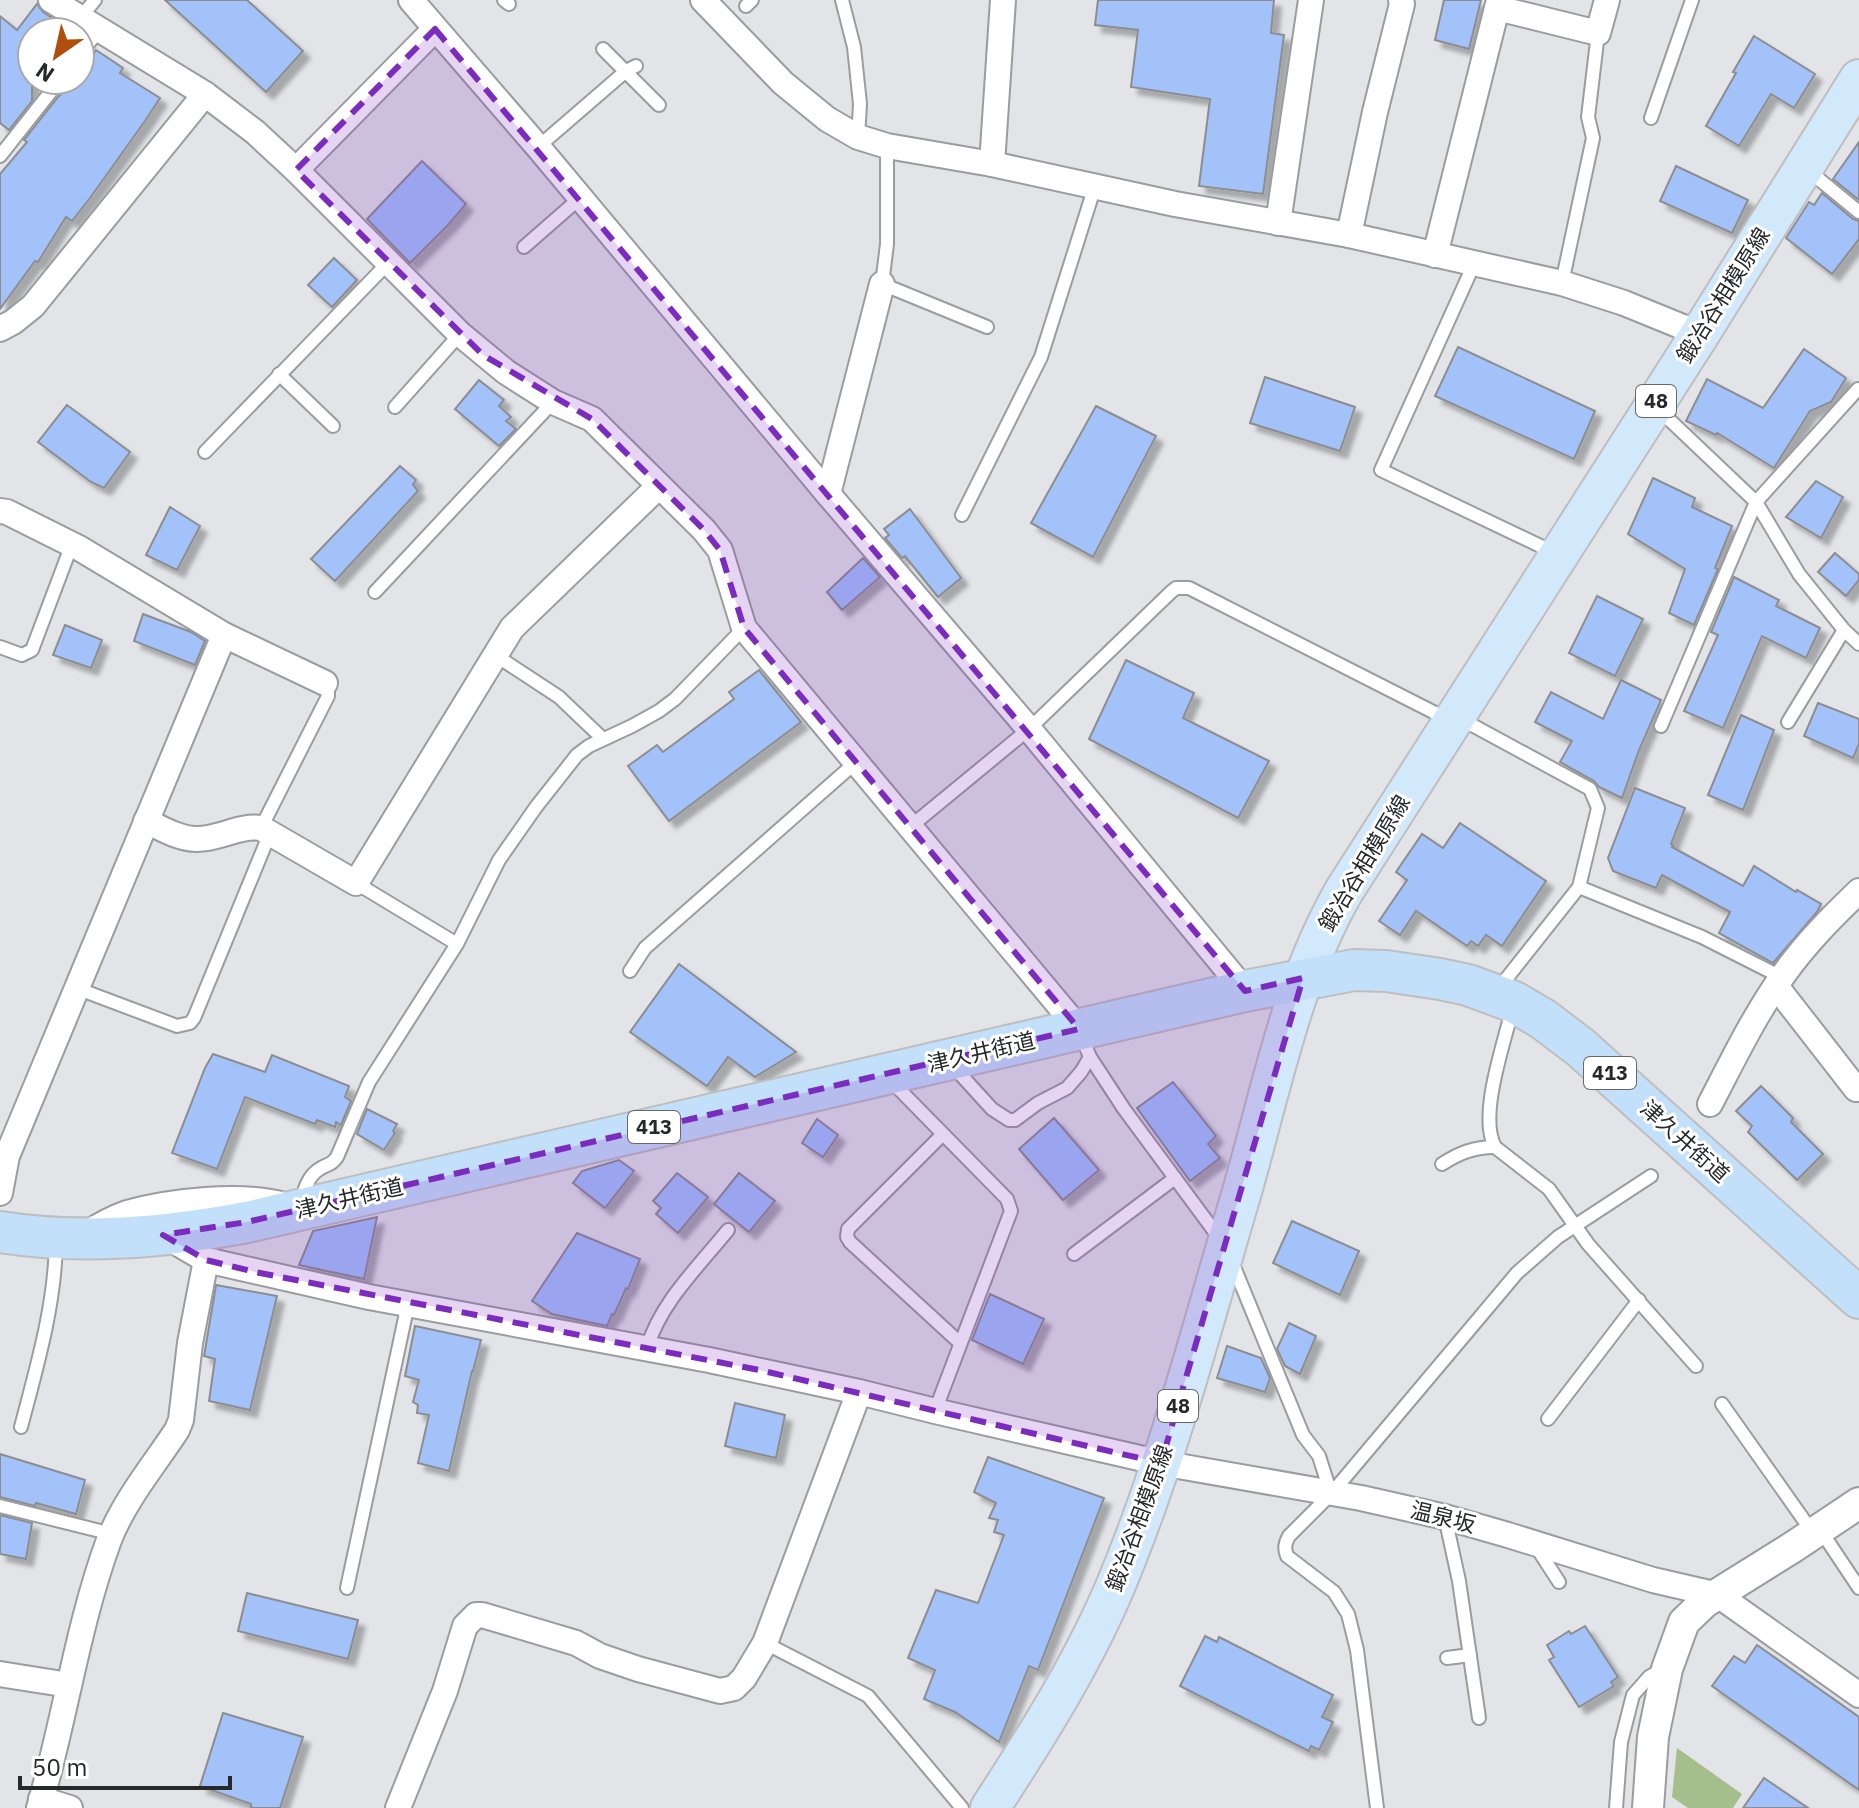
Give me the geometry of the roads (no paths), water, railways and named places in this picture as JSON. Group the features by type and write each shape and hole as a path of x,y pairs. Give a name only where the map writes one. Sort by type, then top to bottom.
{"highway":[{"name":"津久井街道","path":"0,1232 67,1239 163,1235 247,1222 884,1075 1084,1043 1245,991 1303,978 1354,970 1386,971 1440,979 1504,998 1543,1019 1580,1047 1859,1298"}],"main road":[{"name":"鍛冶谷相模原線","path":"990,1808 1047,1721 1098,1623 1140,1525 1254,1150 1287,1028 1303,978 1329,917 1859,79"}],"street":[{"path":"51,0 92,16"},
{"path":"411,0 1029,729 1245,991"},
{"path":"703,0 783,83 827,119 858,137 887,146 992,164 1175,204 1349,235 1562,283 1624,303 1700,334"},
{"path":"992,164 1003,0"},
{"path":"1278,223 1311,0"},
{"path":"1349,235 1401,0"},
{"path":"1435,255 1498,4 1598,33 1607,0"},
{"path":"96,19 255,132 460,334 506,372 553,402 592,419 704,530 720,550 744,628 1084,1043"},
{"path":"296,170 435,29"},
{"path":"0,329 33,306 205,94"},
{"path":"828,494 882,284"},
{"path":"146,821 196,839 248,827 265,830 356,883 512,628 659,486"},
{"path":"0,511 72,544 224,635 325,683"},
{"path":"0,1193 7,1156 224,635"},
{"path":"1710,1104 1743,1040 1779,982 1819,931 1859,891"},
{"path":"1779,982 1856,1089"},
{"path":"67,1239 127,1213 206,1200 251,1199 299,1209"},
{"name":"温泉坂","path":"163,1235 206,1260 408,1304 759,1370 1161,1463 1361,1498 1445,1517 1653,1580 1718,1595"},
{"path":"70,1808 40,1803 69,1685 93,1590 112,1534 181,1420 190,1343 206,1260"},
{"path":"398,1808 445,1691 465,1626 476,1615 576,1643 600,1656 653,1673 720,1691 734,1688 744,1678 765,1643 859,1392"},
{"path":"1648,1808 1653,1737 1667,1669 1684,1622 1705,1602 1859,1503"},
{"path":"1718,1595 1859,1695"},
{"path":"0,1674 69,1685"}],"lane":[{"path":"842,0 854,47 860,104 858,137"},
{"path":"1651,118 1692,0"},
{"path":"1562,283 1593,138 1588,117 1598,33"},
{"path":"603,49 631,68 659,105"},
{"path":"538,147 631,68"},
{"path":"0,156 47,96"},
{"path":"887,146 887,244 882,284 987,327"},
{"path":"1803,167 1859,212"},
{"path":"962,515 1041,357 1095,186"},
{"path":"524,247 580,198"},
{"path":"205,452 388,263"},
{"path":"1474,264 1381,470 1558,554"},
{"path":"395,407 460,334"},
{"path":"279,374 333,426"},
{"path":"1661,726 1756,502 1858,389"},
{"path":"375,592 553,402"},
{"path":"1653,405 1756,502 1799,574 1859,644"},
{"path":"0,647 22,655 32,650 72,544"},
{"path":"910,827 1029,729 1171,592 1182,587 1590,789 1598,808 1579,887 1504,998 1489,1102 1491,1140 1495,1147 1549,1189 1588,1244 1696,1366"},
{"path":"299,1209 313,1173 332,1165 337,1157 369,1082 457,944 499,860 536,807 577,755 659,711 675,699 744,628"},
{"path":"1788,722 1844,630"},
{"path":"495,655 559,697 603,739"},
{"path":"76,988 177,1026 190,1023 200,1004 265,830 328,696 325,683"},
{"path":"630,971 645,948 855,763"},
{"path":"356,883 457,944"},
{"path":"1579,887 1702,937 1779,982"},
{"path":"961,1075 1000,1116 1015,1120 1038,1103 1067,1088 1081,1072 1084,1043"},
{"path":"1084,1043 1124,1109 1225,1247 1303,1435 1319,1456 1331,1494"},
{"path":"884,1075 1010,1204 1011,1211 935,1411"},
{"path":"942,1135 848,1229 847,1237 960,1343"},
{"path":"1442,1164 1459,1153 1495,1147"},
{"path":"1377,1808 1357,1650 1348,1614 1334,1592 1287,1556 1285,1550 1289,1536 1331,1494 1517,1273 1558,1237 1651,1176"},
{"path":"1074,1254 1175,1178"},
{"path":"647,1348 668,1304 728,1230"},
{"path":"21,1427 46,1335 56,1259 67,1239"},
{"path":"1548,1419 1639,1300"},
{"path":"347,1588 408,1304"},
{"path":"1722,1404 1859,1588"},
{"path":"0,1506 112,1534"},
{"path":"1445,1517 1459,1581 1479,1718"},
{"path":"1533,1543 1559,1582"},
{"path":"765,1643 868,1696 962,1808"},
{"path":"1447,1658 1470,1655"},
{"path":"1616,1808 1621,1742 1633,1695 1649,1677 1667,1669"}]}
